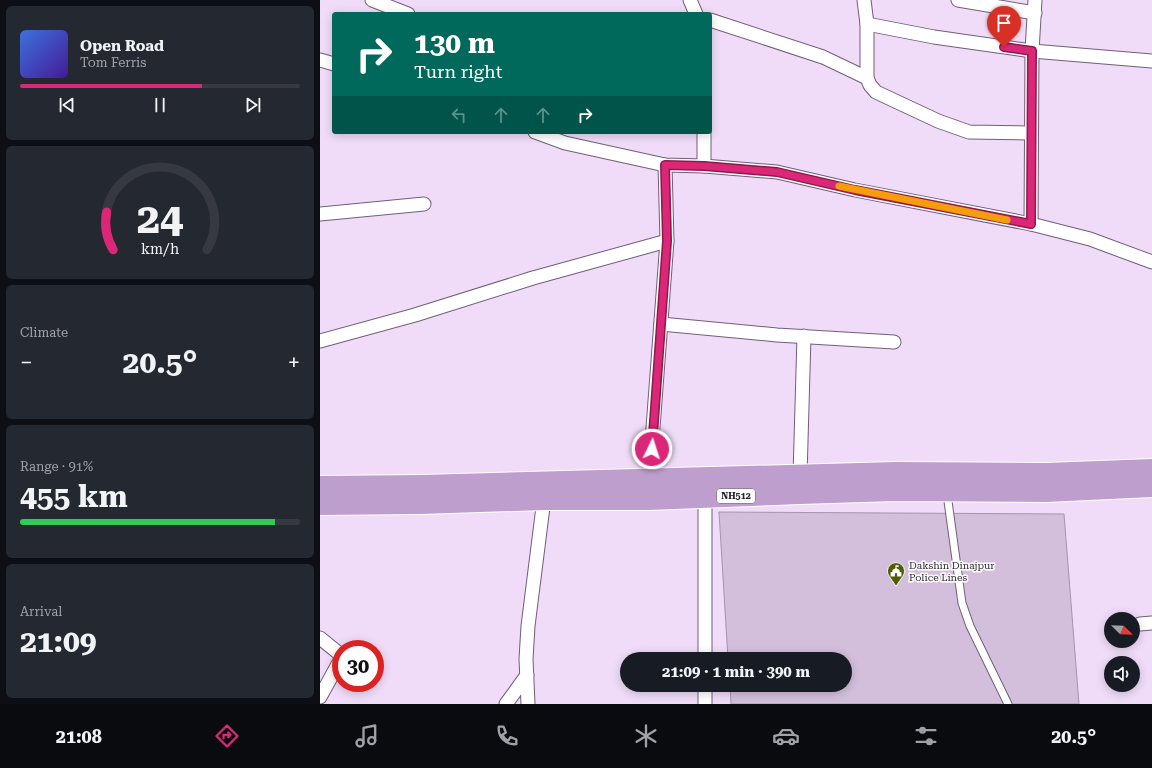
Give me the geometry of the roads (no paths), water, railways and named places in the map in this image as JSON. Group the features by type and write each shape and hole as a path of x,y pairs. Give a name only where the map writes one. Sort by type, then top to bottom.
{"highway":[{"name":"NH512","path":"320,487 649,481 895,473 1046,474 1152,470"},
{"name":"NH512","path":"320,504 421,503 544,499 705,498 895,490 1046,491 1152,486"}],"street":[{"path":"372,0 403,12"},
{"path":"690,0 695,12"},
{"path":"864,0 867,24 867,78 870,85 876,92 938,121 969,132 1031,133"},
{"path":"958,0 1035,13"},
{"path":"1031,224 1032,51 1036,0"},
{"path":"712,21 823,57 867,78"},
{"path":"867,24 1032,51 1152,61"},
{"path":"320,60 332,63"},
{"path":"540,134 565,144 665,165 704,166 777,172 855,190 1031,224 1090,239 1152,262"},
{"path":"704,134 704,166"},
{"path":"649,481 667,241 665,165"},
{"path":"320,214 424,204"},
{"path":"320,341 415,315 533,278 667,241"},
{"path":"661,324 894,342"},
{"path":"800,476 804,336"},
{"path":"705,498 705,652"},
{"path":"528,704 526,659 528,626 544,499"},
{"path":"320,638 332,648"},
{"path":"320,697 332,675"},
{"path":"506,704 527,675"},
{"path":"705,692 705,704"}],"lane":[{"path":"947,491 962,603 970,626 1008,704"}],"place":[{"name":"Dakshin Dinajpur Police Lines","path":"896,586"}]}
